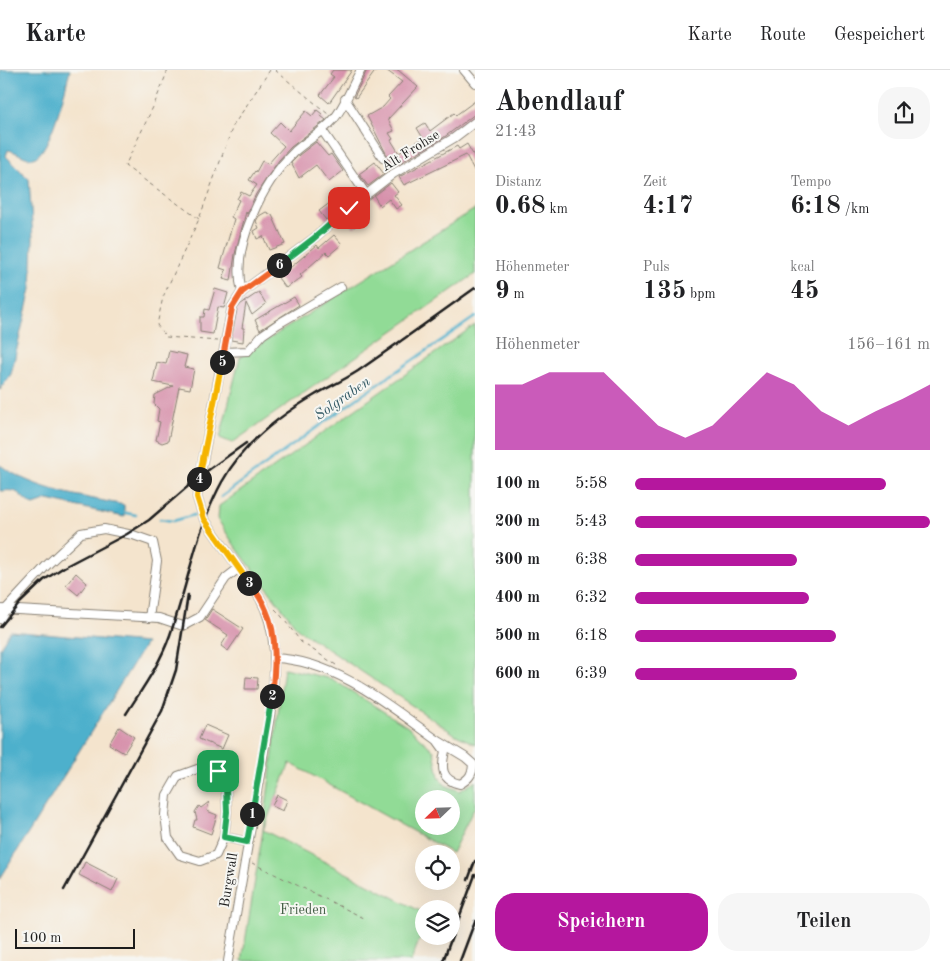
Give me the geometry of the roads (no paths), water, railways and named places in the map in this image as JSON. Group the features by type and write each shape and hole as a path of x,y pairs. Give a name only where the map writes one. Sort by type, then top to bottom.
{"street":[{"path":"242,292 238,279 244,233 261,197 281,167 296,151 334,119 362,70"},
{"path":"464,70 475,83"},
{"path":"345,99 383,158"},
{"name":"Alt Frohse","path":"197,497 232,308 242,292 313,239 366,194 393,174 454,138 475,122"},
{"path":"322,130 366,194"},
{"path":"224,352 248,350 262,335 278,324 341,287"},
{"name":"Burgwall","path":"197,497 204,519 267,610 272,632 274,658 272,704 228,961"},
{"path":"0,619 3,609 81,534 104,529 133,535 153,542 158,561 149,618"},
{"path":"3,609 159,618 183,626 200,617 226,578 239,568"},
{"path":"274,658 319,666 339,674 465,757 472,764 473,772 468,780 460,784 452,783 446,777 442,769 445,751 437,740"},
{"path":"203,767 218,771 226,788 227,812 224,837 216,855 200,861 180,855 168,838 165,815 167,795 178,776 203,767"},
{"path":"224,837 247,842"}],"water":[{"path":"0,70 70,70 51,133 39,154 30,158 8,150 6,156 29,179 33,239 31,289 11,374 0,390"},
{"path":"0,465 14,474 44,487 124,505 124,517 48,500 34,505 16,492 0,491"},
{"path":"10,631 146,643 0,879 0,648"}],"waterway":[{"name":"Solgraben","path":"221,497 355,400 475,317"},
{"name":"Solgraben","path":"121,512 136,515"},
{"name":"Solgraben","path":"160,519 173,521 194,515"}],"railway":[{"path":"126,714 166,646 205,519 230,468 262,432 288,412 358,371 475,288"},
{"path":"0,627 20,603 44,580 149,520 200,476 246,443"},
{"path":"64,890 162,711 176,670 188,595"},
{"path":"468,880 475,861"},
{"path":"443,961 475,875"},
{"path":"460,961 475,921"}],"park label":[{"name":"Frieden","path":"303,909"}]}
